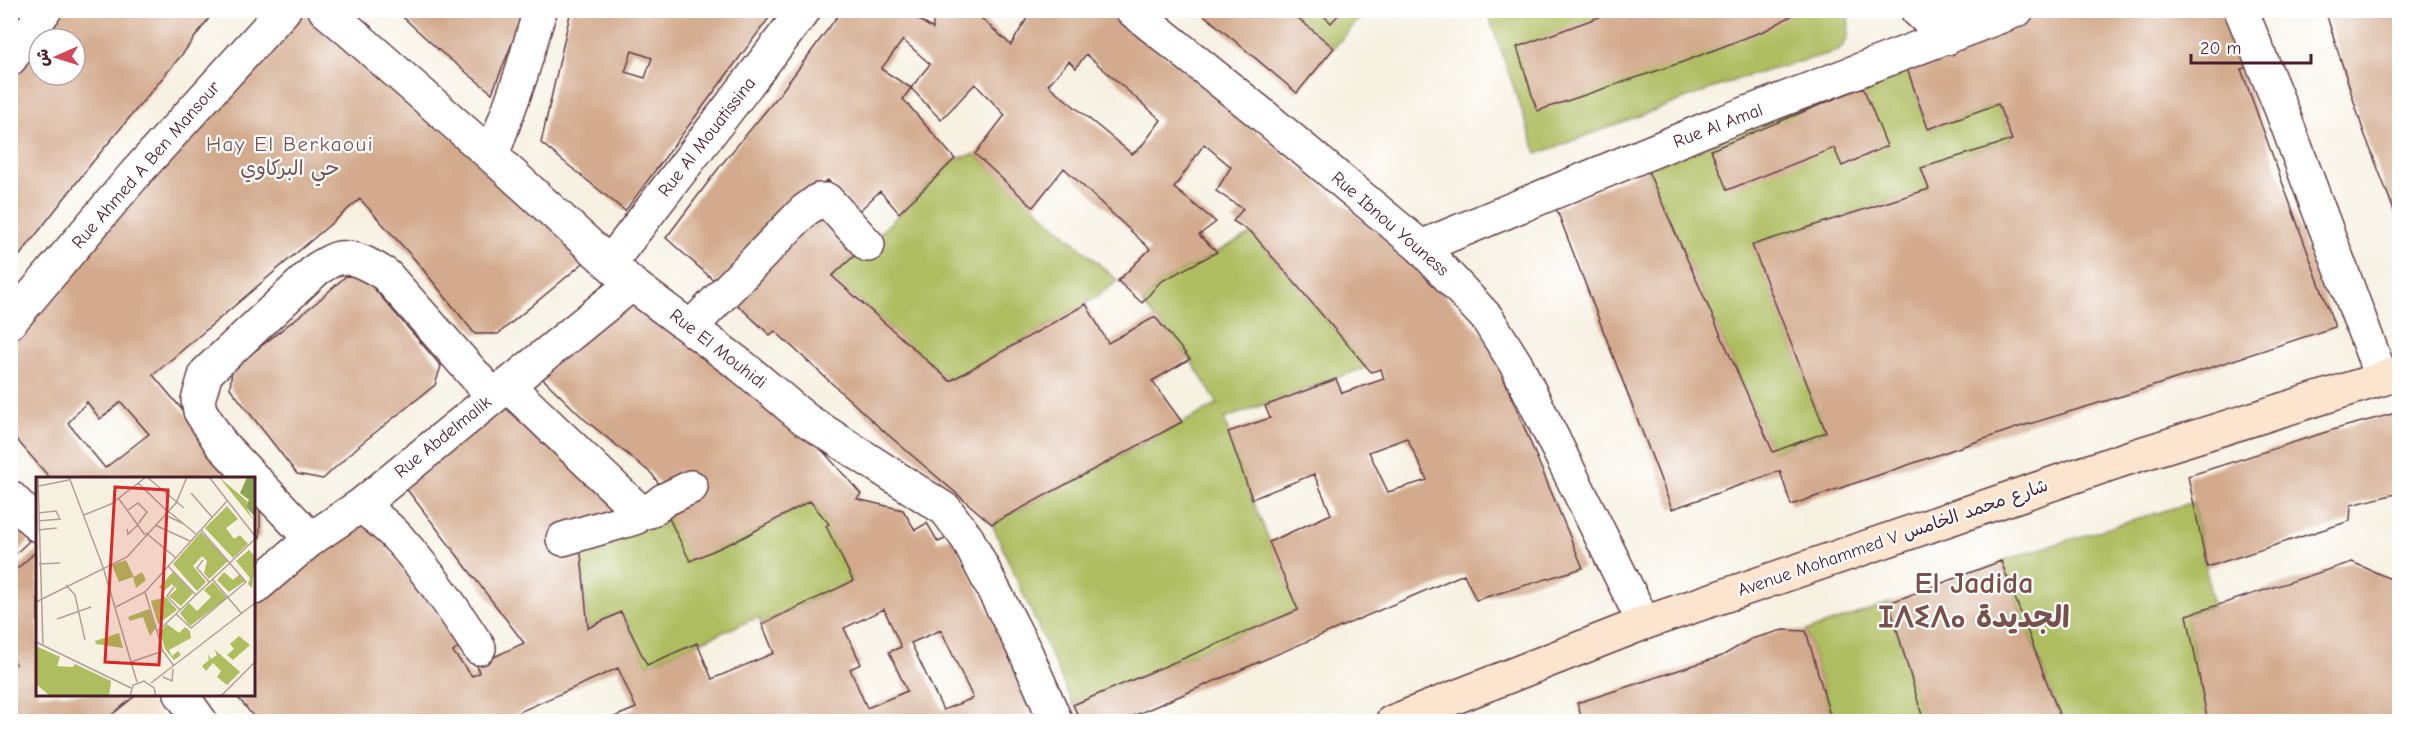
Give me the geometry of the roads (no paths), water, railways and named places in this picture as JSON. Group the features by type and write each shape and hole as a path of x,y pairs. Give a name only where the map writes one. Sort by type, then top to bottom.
{"street":[{"path":"10,59 45,10"},
{"name":"Rue Ahmed A Ben Mansour","path":"10,322 150,157 284,10"},
{"name":"Rue El Mouhidi","path":"325,10 358,21 492,156 621,274 743,367 805,418 946,510 967,538 1026,654 1056,722"},
{"path":"492,156 521,75 540,10"},
{"name":"Rue Al Mouatissina","path":"621,274 804,10"},
{"name":"Rue Ibnou Youness","path":"1132,10 1260,112 1421,247 1487,318 1518,366 1644,623"},
{"path":"1917,10 1947,38"},
{"name":"Rue Al Amal","path":"1421,247 1721,123 2017,10"},
{"path":"2241,10 2391,376"},
{"path":"691,327 804,211 819,200 827,200 868,245"},
{"path":"252,477 221,444 200,411 198,400 206,373 317,269 338,258 354,260 386,275 500,390 636,509 650,511 664,500 691,487"},
{"name":"Rue Abdelmalik","path":"255,587 311,539 361,505 500,390 621,274"},
{"name":"Avenue Mohammed V شارع محمد الخامس","path":"1392,722 1644,623 2125,459 2391,376"},
{"path":"255,480 311,539"},
{"path":"10,497 36,523"},
{"path":"361,505 398,537 438,586 479,648"},
{"path":"563,539 635,518 636,509"},
{"path":"182,696 201,722"}],"district":[{"name":"Hay El Berkaoui حي البركاوي","path":"290,156"},
{"name":"El Jadida ⵊⴷⵉⴷⴰ الجديدة","path":"1974,600"}]}
